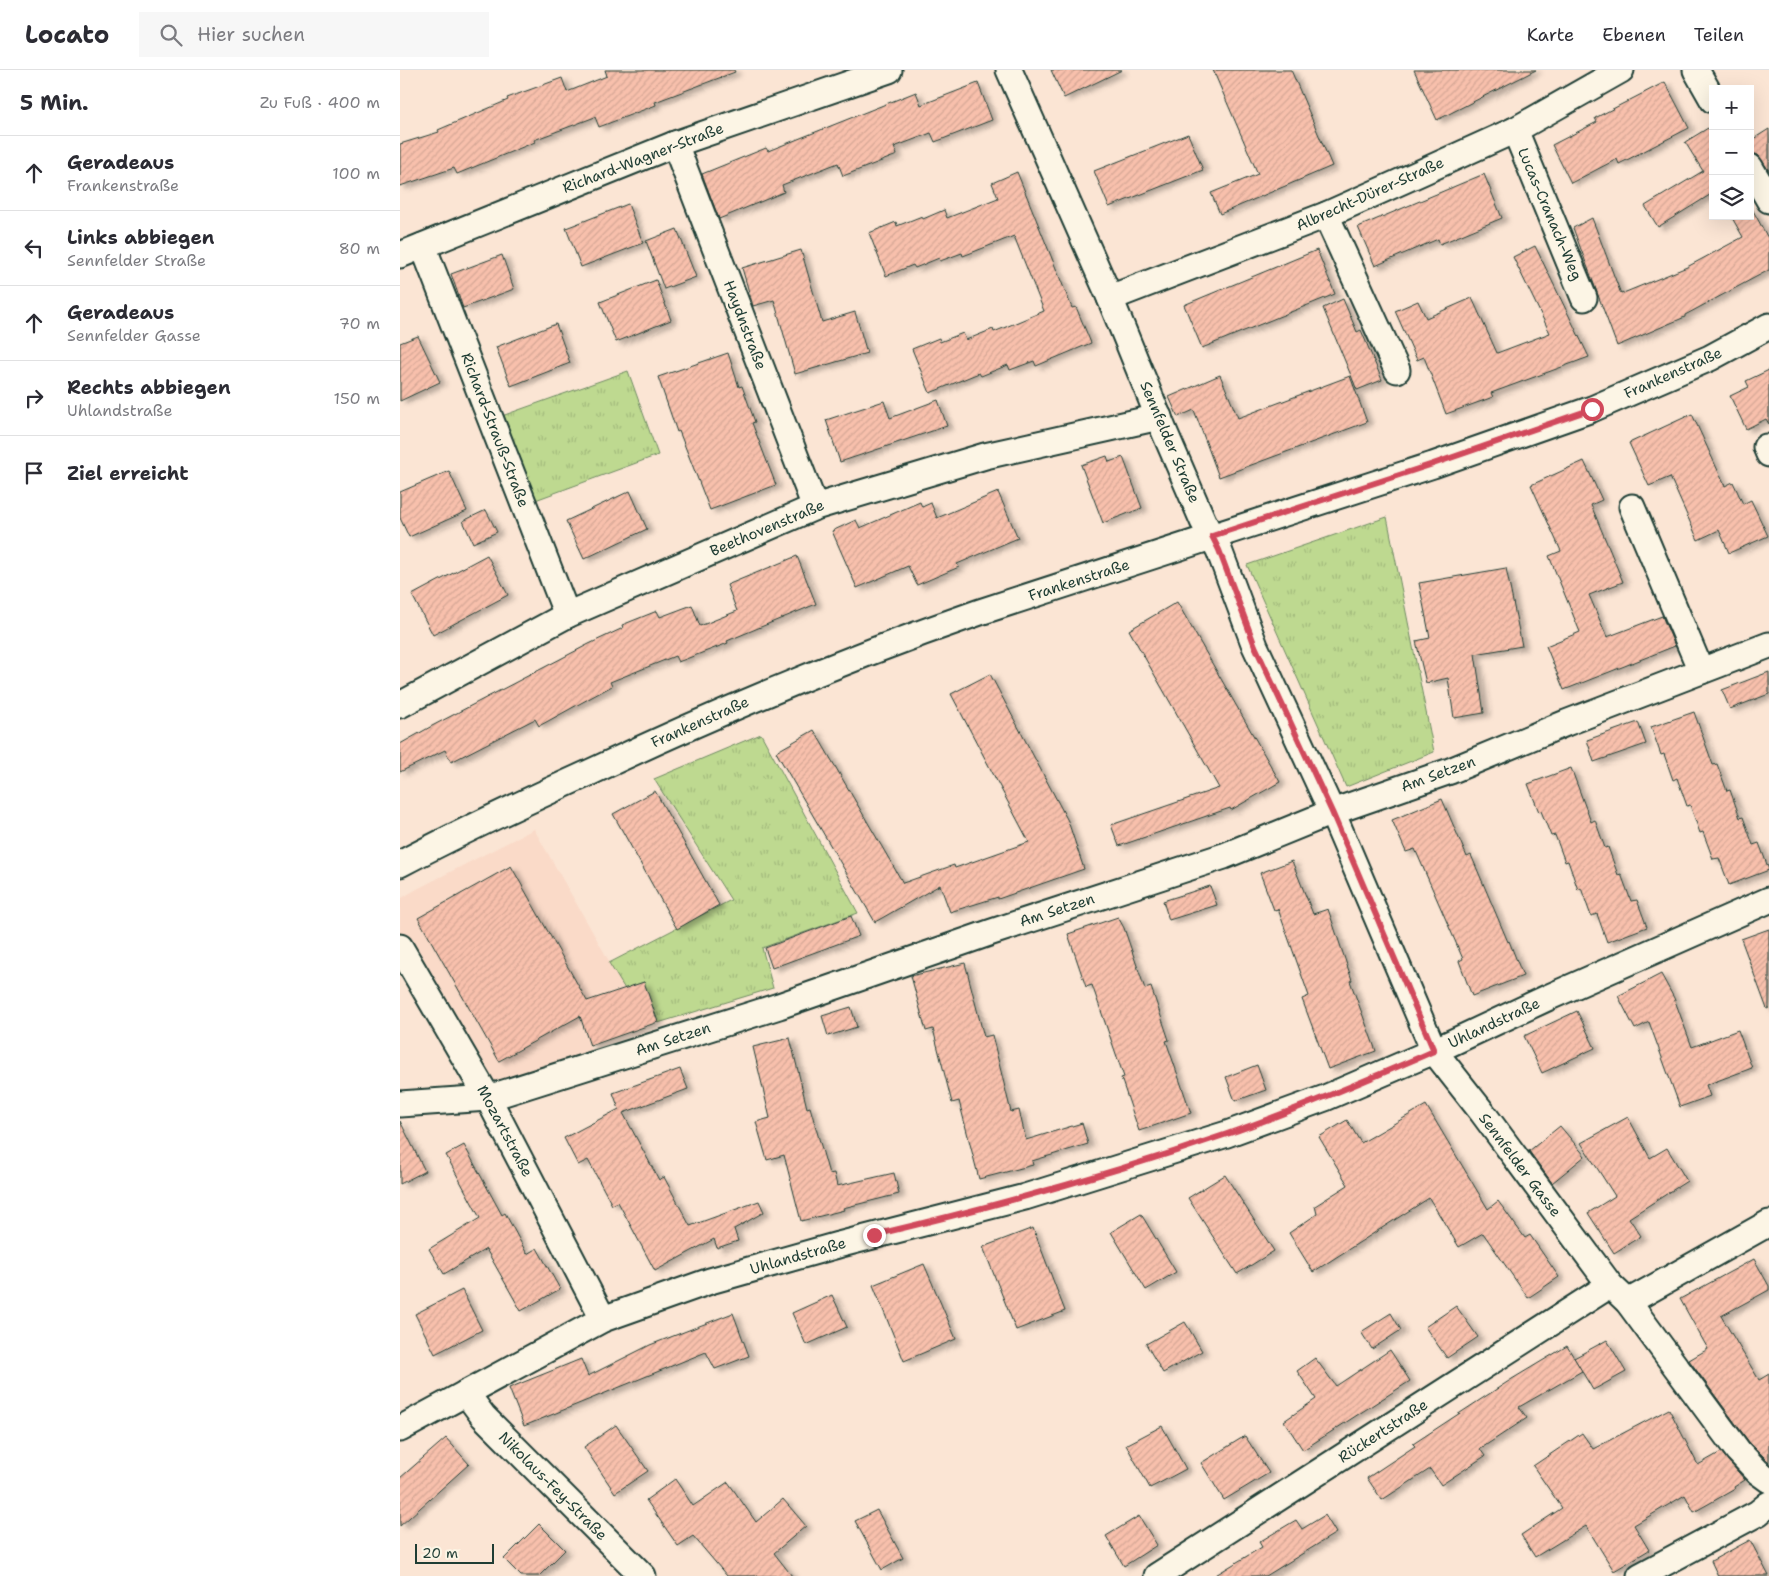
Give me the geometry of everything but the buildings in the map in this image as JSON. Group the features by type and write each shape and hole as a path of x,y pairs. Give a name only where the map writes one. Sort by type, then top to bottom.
{"street":[{"name":"Richard-Wagner-Straße","path":"400,255 675,144 888,70"},
{"name":"Sennfelder Straße","path":"1010,70 1110,298 1203,521 1219,550 1255,646 1332,812"},
{"name":"Albrecht-Dürer-Straße","path":"1110,298 1326,215 1514,130 1621,70"},
{"path":"1696,70 1709,93"},
{"name":"Lucas-Cranach-Weg","path":"1514,130 1584,298"},
{"name":"Haydnstraße","path":"675,144 815,506"},
{"path":"1754,173 1769,200"},
{"path":"1326,215 1398,370"},
{"name":"Richard-Strauß-Straße","path":"423,246 567,615"},
{"name":"Frankenstraße","path":"400,864 610,763 724,711 796,681 946,624 1433,464 1592,409 1710,358 1769,326"},
{"name":"Beethovenstraße","path":"400,705 567,615 815,506 985,456 1159,417"},
{"path":"1632,507 1701,671"},
{"name":"Am Setzen","path":"400,1104 488,1098 779,1006 992,932 1224,856 1332,812 1450,771 1566,723 1769,645"},
{"name":"Sennfelder Gasse","path":"1332,812 1434,1051 1482,1112 1610,1285 1628,1302 1738,1451 1758,1472 1769,1480"},
{"name":"Uhlandstraße","path":"400,1429 604,1319 710,1281 847,1242 1025,1197 1227,1134 1325,1098 1434,1051 1547,998 1769,900"},
{"name":"Mozartstraße","path":"400,947 488,1098 604,1319"},
{"path":"1628,1302 1769,1223"},
{"name":"Rückertstraße","path":"1157,1576 1610,1285"},
{"name":"Nikolaus-Fey-Straße","path":"466,1393 483,1416 643,1576"},
{"path":"1640,1576 1758,1513 1769,1504"}],"shaded area":[{"path":"534,829 625,989 576,1005 596,1063 489,1097 400,951 400,899"}],"green space":[{"path":"628,371 658,455 530,502 499,417"},
{"path":"1387,517 1434,752 1346,787 1247,565"},
{"path":"761,734 858,913 762,948 773,988 658,1023 644,982 625,989 609,963 731,900 654,779"}],"route":[{"path":"874,1235 1058,1188 1227,1134 1325,1098 1434,1051 1332,812 1255,646 1212,536 1433,464 1592,409"}]}
